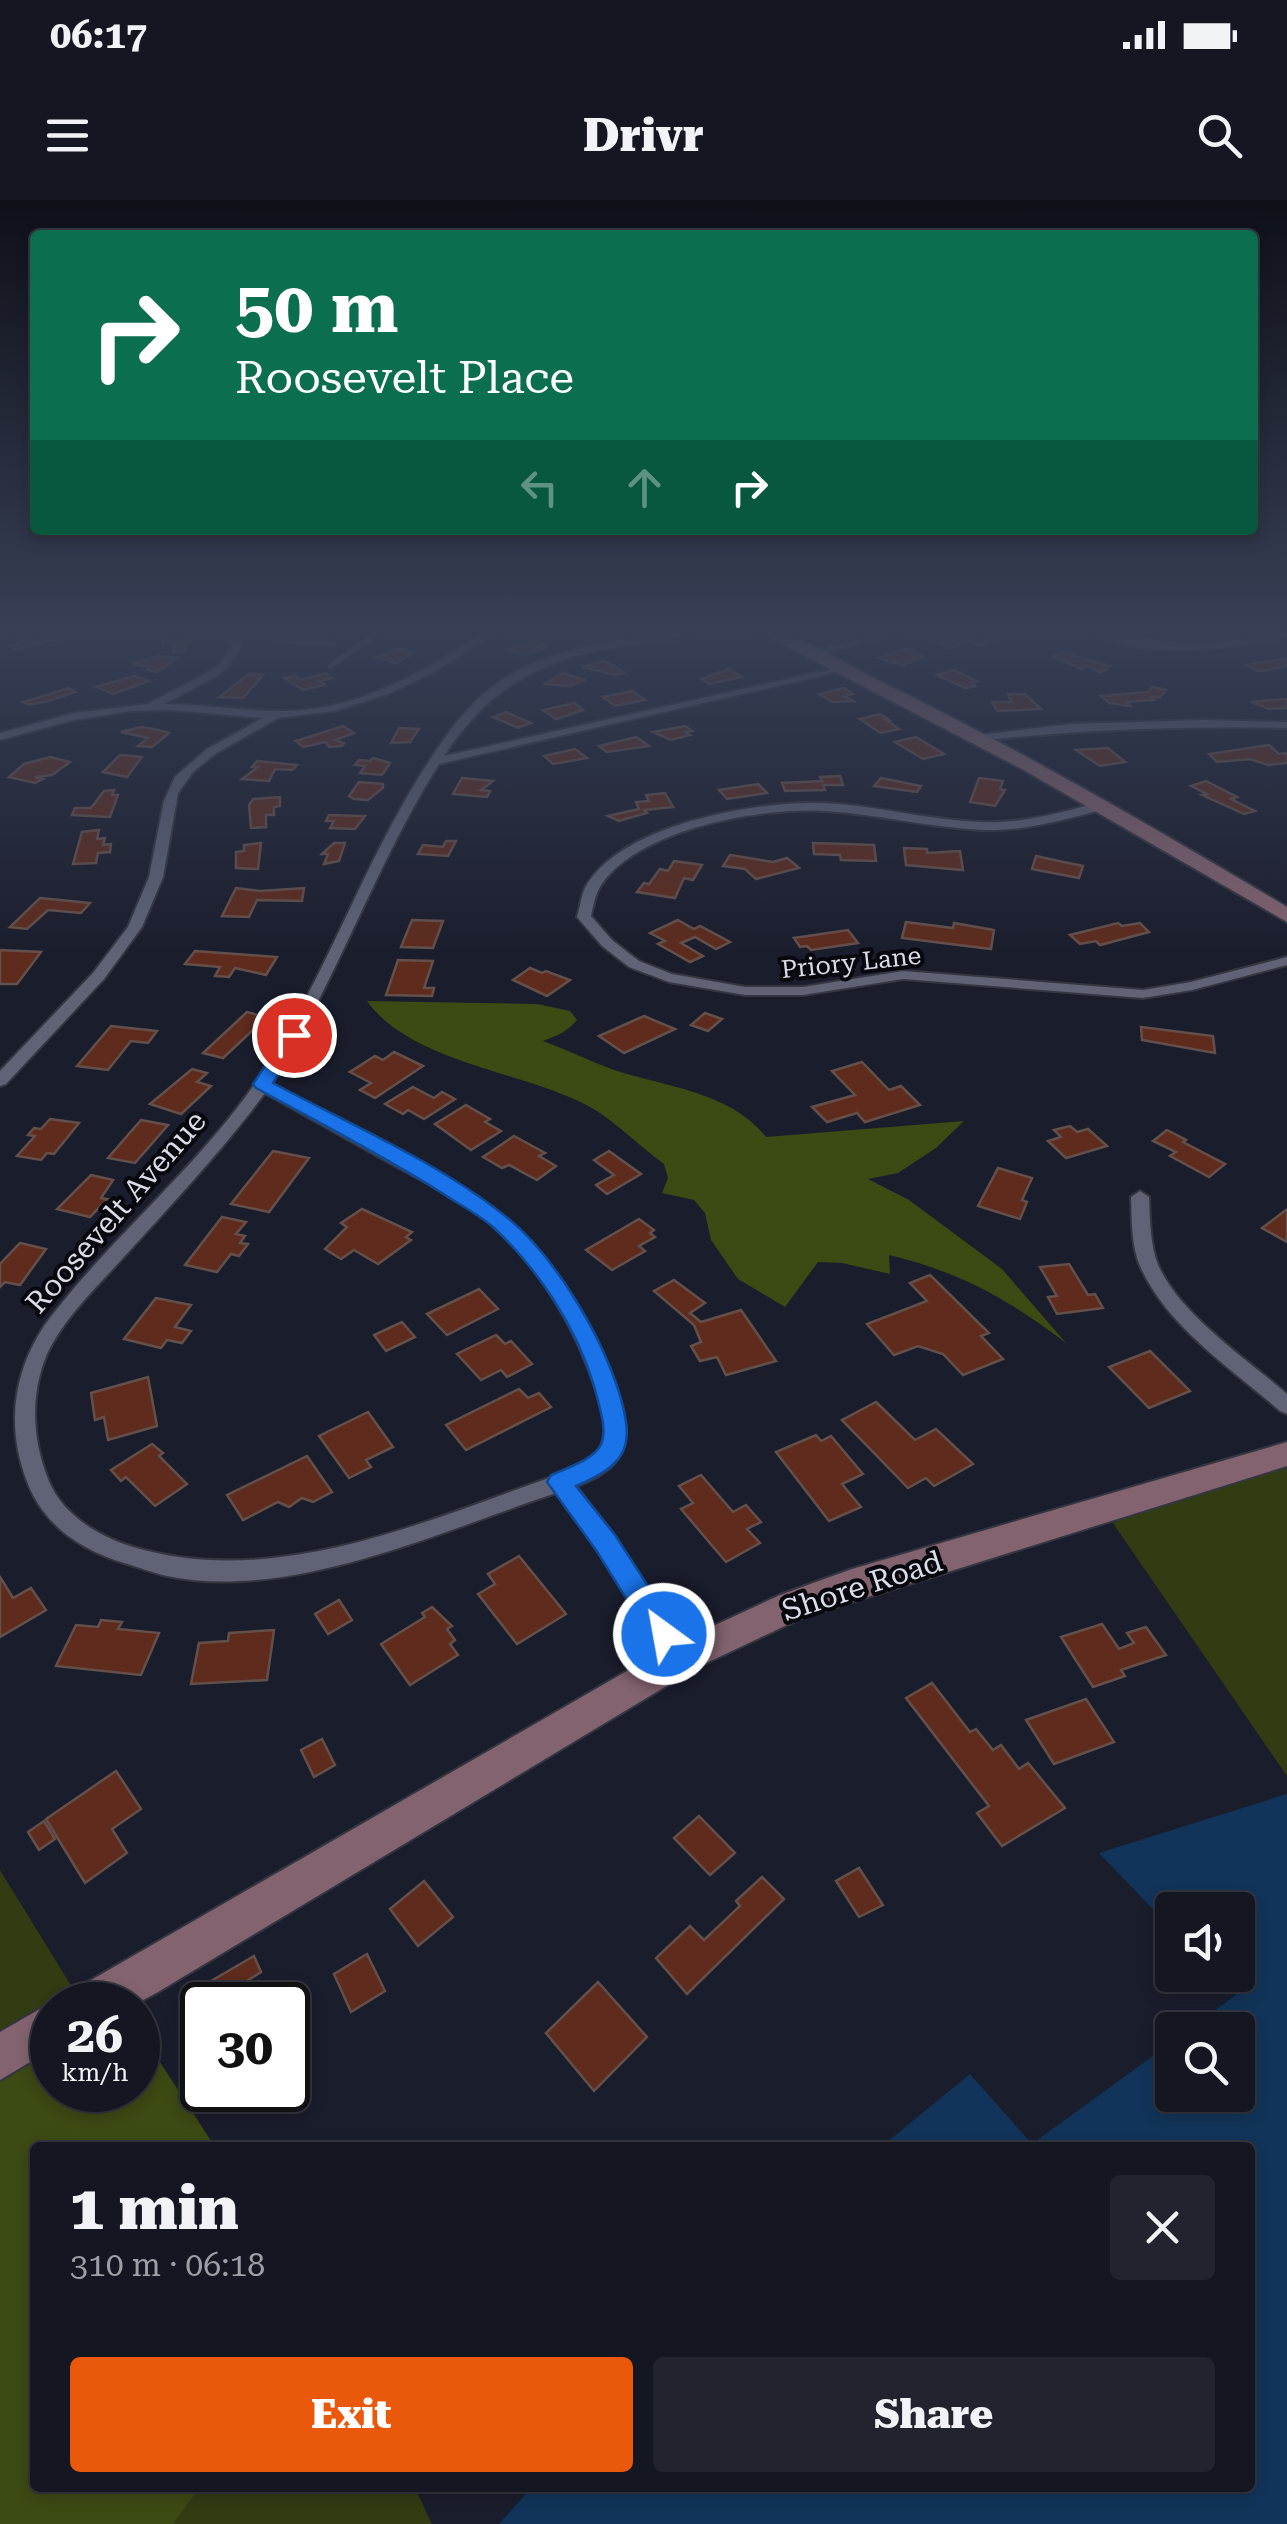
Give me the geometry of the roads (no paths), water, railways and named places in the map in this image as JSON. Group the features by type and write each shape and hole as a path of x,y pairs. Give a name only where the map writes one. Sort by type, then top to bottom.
{"street":[{"path":"0,1081 101,973 129,937 157,874 168,805 176,783 204,756 235,738"},
{"name":"Roosevelt Avenue","path":"262,1084 472,1201 499,1221 555,1285 598,1361 617,1425 616,1439 602,1465 376,1548 279,1566 198,1571 138,1562 89,1540 48,1506 28,1460 23,1404 38,1354 64,1314 262,1084 311,1007 398,816 450,738"},
{"path":"434,762 538,738"},
{"path":"980,738 1287,916"},
{"name":"Priory Lane","path":"1101,806 1010,825 981,826 820,806 738,817 664,835 619,857 596,881 586,900 584,917 607,944 634,964 668,978 745,992 803,991 903,974 1142,994 1192,986 1287,961"},
{"path":"1140,1197 1141,1232 1154,1276 1188,1316 1287,1406"},
{"name":"Shore Road","path":"133,1982 684,1656 779,1611 843,1588 1287,1454"},
{"path":"560,1482 606,1542 664,1634 684,1656"},
{"path":"0,2058 30,2038"}],"water":[{"path":"1287,1794 1287,2524 499,2524 527,2492 1255,2492 1255,2142 1035,2142 1155,2054 1155,2112 1255,2112 1255,2012 1213,2012 1236,1995 1233,1992 1255,1992 1255,1892 1155,1892 1155,1911 1099,1853"},
{"path":"970,2074 1030,2142 887,2142"}]}
